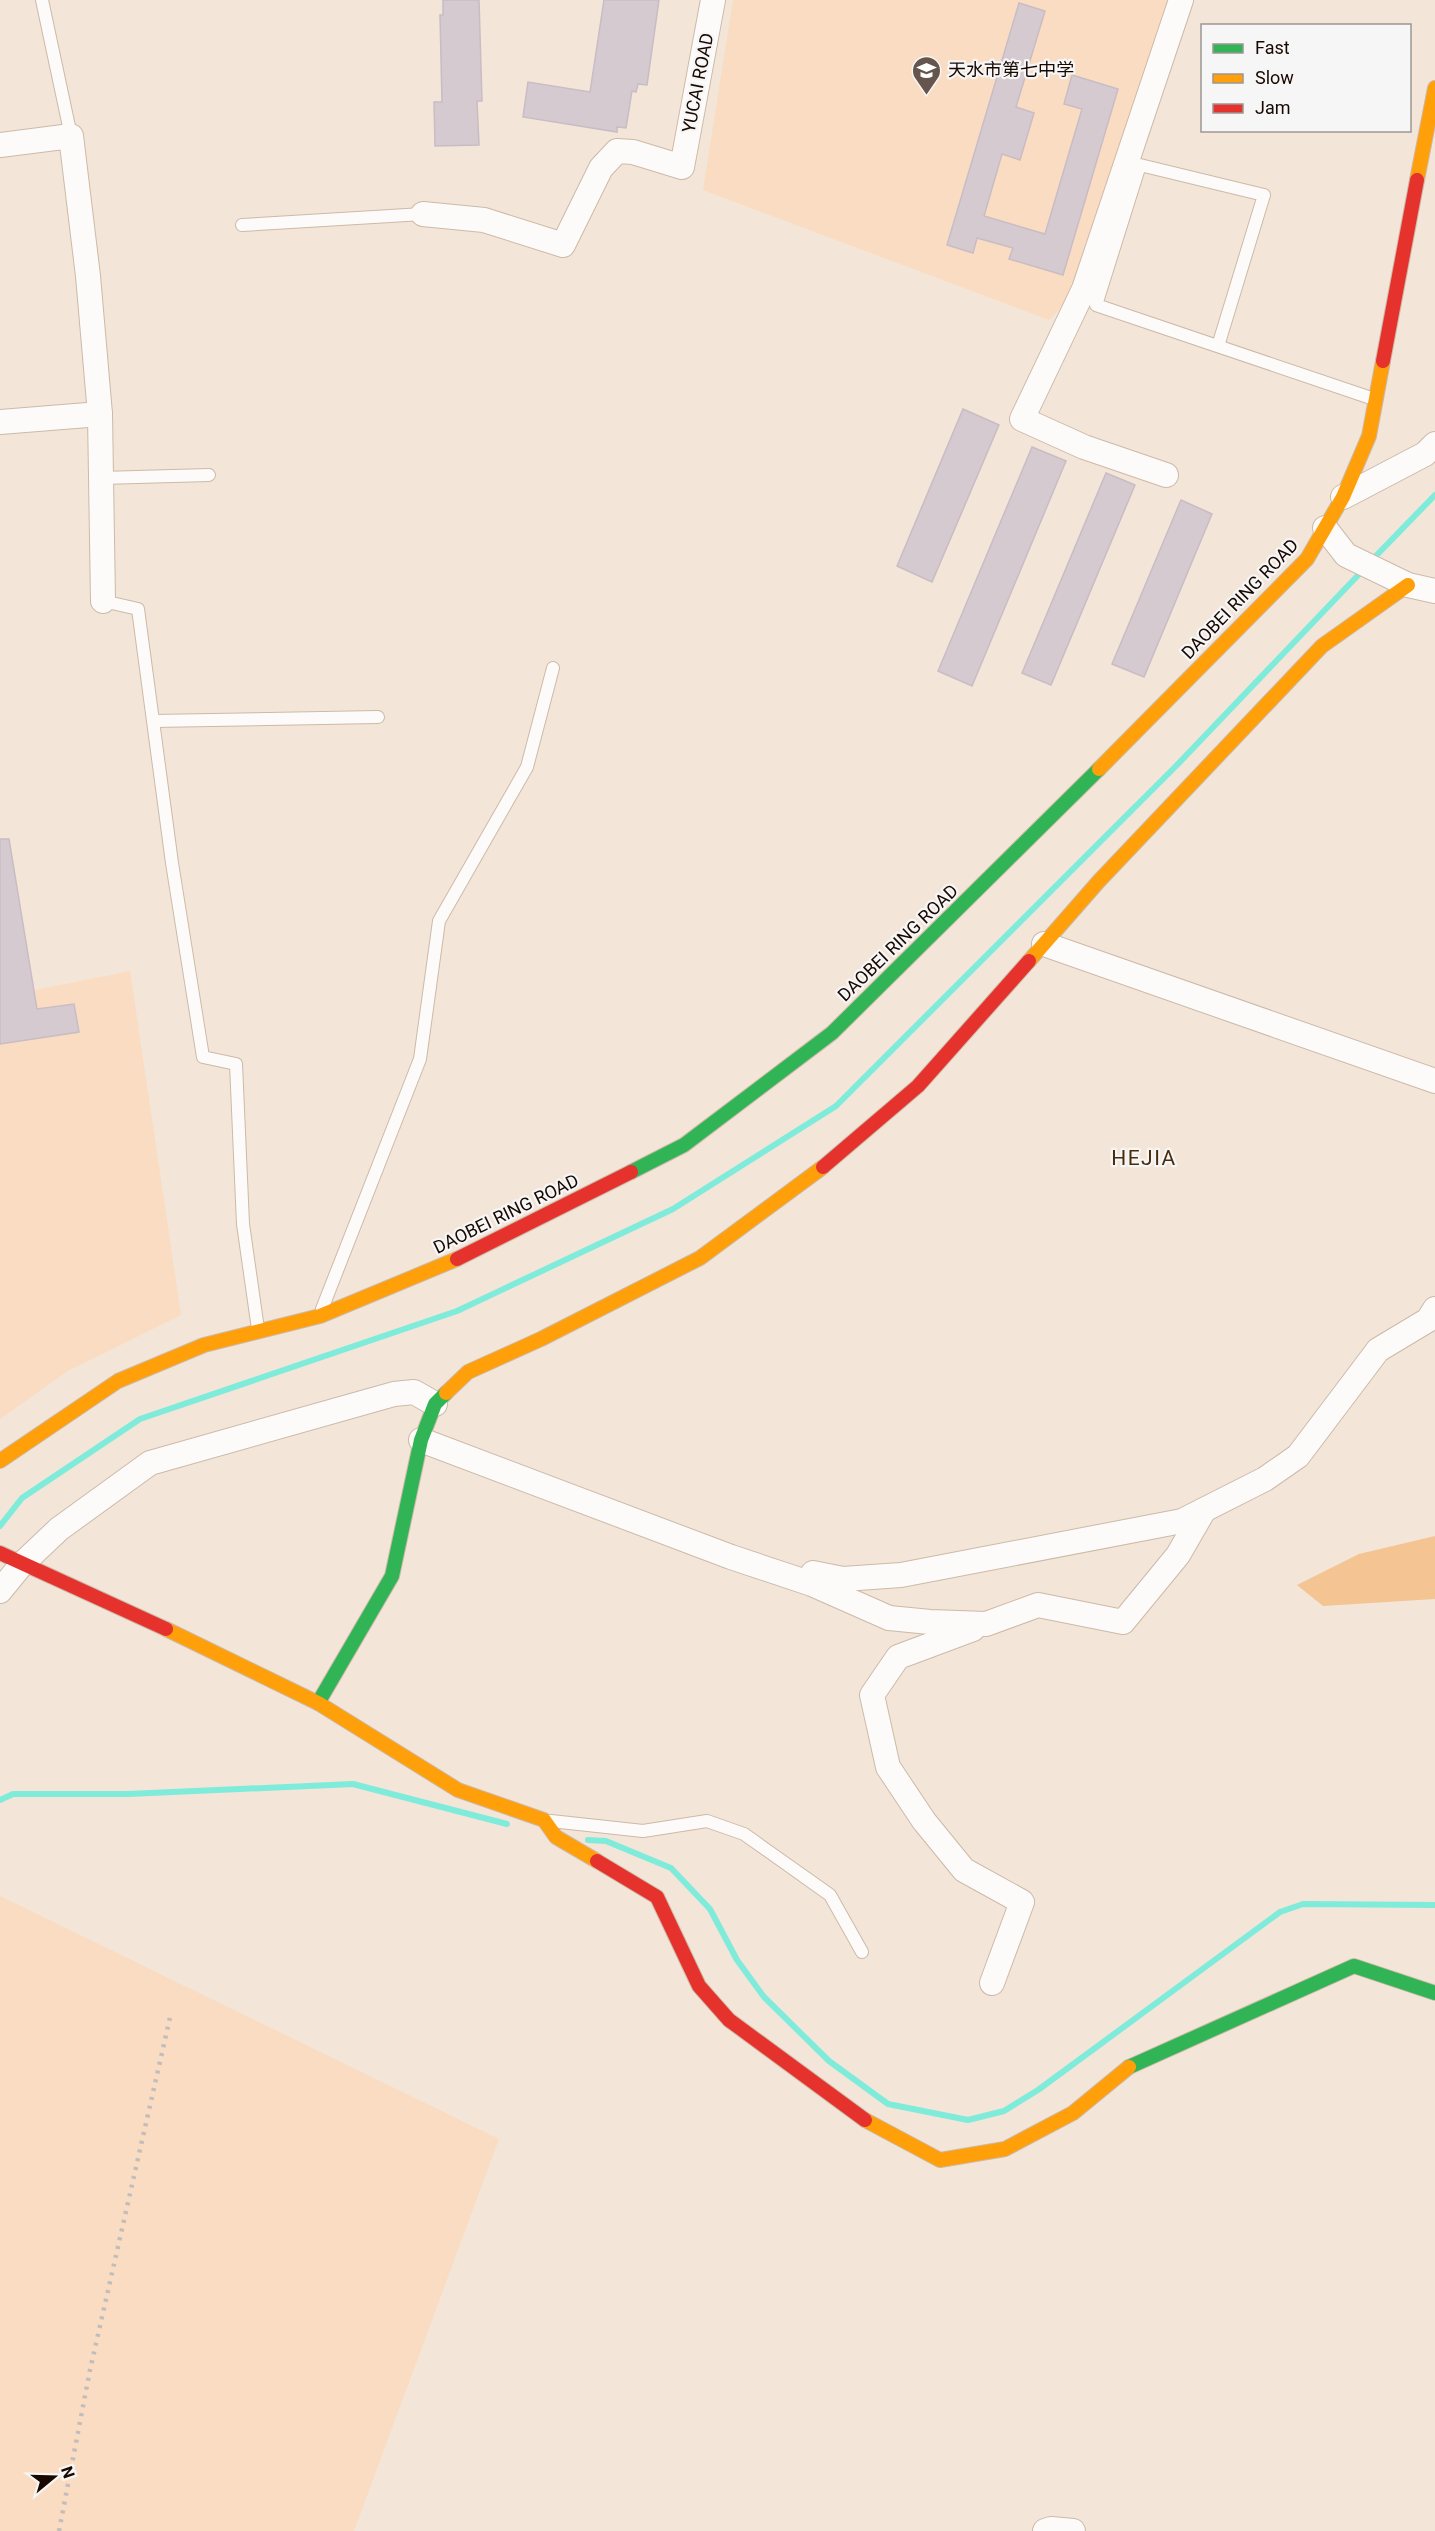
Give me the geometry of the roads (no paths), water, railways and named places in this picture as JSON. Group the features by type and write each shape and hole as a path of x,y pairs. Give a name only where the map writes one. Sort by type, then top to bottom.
{"street":[{"name":"YUCAI ROAD","path":"423,214 484,220 563,245 601,168 617,151 633,152 682,167 713,0"},
{"path":"1166,475 1084,447 1022,418 1084,289 1181,0"},
{"name":"DAOBEI RING ROAD","path":"0,1461 118,1381 204,1345 320,1316 480,1249 684,1144 832,1033 989,880 1307,559 1343,497 1369,436 1435,88"},
{"path":"0,145 72,136 88,276 100,414 104,601"},
{"path":"0,422 100,414"},
{"path":"1343,497 1425,454 1435,444"},
{"path":"1325,528 1346,555 1402,582 1435,591"},
{"path":"318,1703 392,1576 421,1440 435,1404 468,1372 541,1339 700,1258 822,1167 918,1086 1099,881 1322,646 1384,600 1402,582"},
{"path":"1044,944 1435,1081"},
{"path":"731,1557 843,1579 901,1575 1182,1521 1265,1479 1298,1456 1378,1350 1428,1320 1435,1309"},
{"path":"0,1590 9,1558 59,1529 150,1463 394,1394 414,1392 435,1404"},
{"path":"421,1440 731,1557 812,1584 889,1618 930,1623 986,1624"},
{"path":"992,1983 1022,1902 964,1870 924,1821 888,1767 872,1695 898,1657 1038,1605 1123,1622 1178,1555 1204,1510"},
{"path":"9,1558 126,1610 318,1703 458,1790 544,1820 556,1837 657,1897 699,1986 729,2020 853,2114 940,2160 1005,2149 1073,2113 1126,2068 1354,1966 1435,1993"},
{"path":"1045,2531 1073,2531"}],"lane":[{"path":"42,0 72,136"},
{"path":"1218,346 1264,195 1140,165 1096,305 1376,400"},
{"path":"242,225 423,214"},
{"path":"101,478 209,475"},
{"path":"104,601 138,609 203,1057 236,1064 243,1224 258,1332"},
{"path":"320,1316 420,1059 439,921 528,767 552,668"},
{"path":"153,721 378,717"},
{"path":"544,1820 643,1831 707,1821 744,1834 830,1895 862,1952"}],"waterway":[{"path":"1371,561 1435,495"},
{"path":"0,1526 22,1498 140,1419 457,1311 673,1209 836,1106 1177,765 1364,569"},
{"path":"0,1800 13,1794 128,1794 353,1784 507,1824"},
{"path":"588,1840 606,1841 671,1868 710,1909 737,1960 764,1997 829,2061 888,2104 968,2120 1004,2111 1038,2090 1280,1912 1303,1904 1435,1905"}],"railway":[{"path":"59,2531 90,2370 171,2013"}],"place":[{"name":"天水市第七中学","path":"927,96"}],"district":[{"name":"HEJIA","path":"1144,1158"}]}
